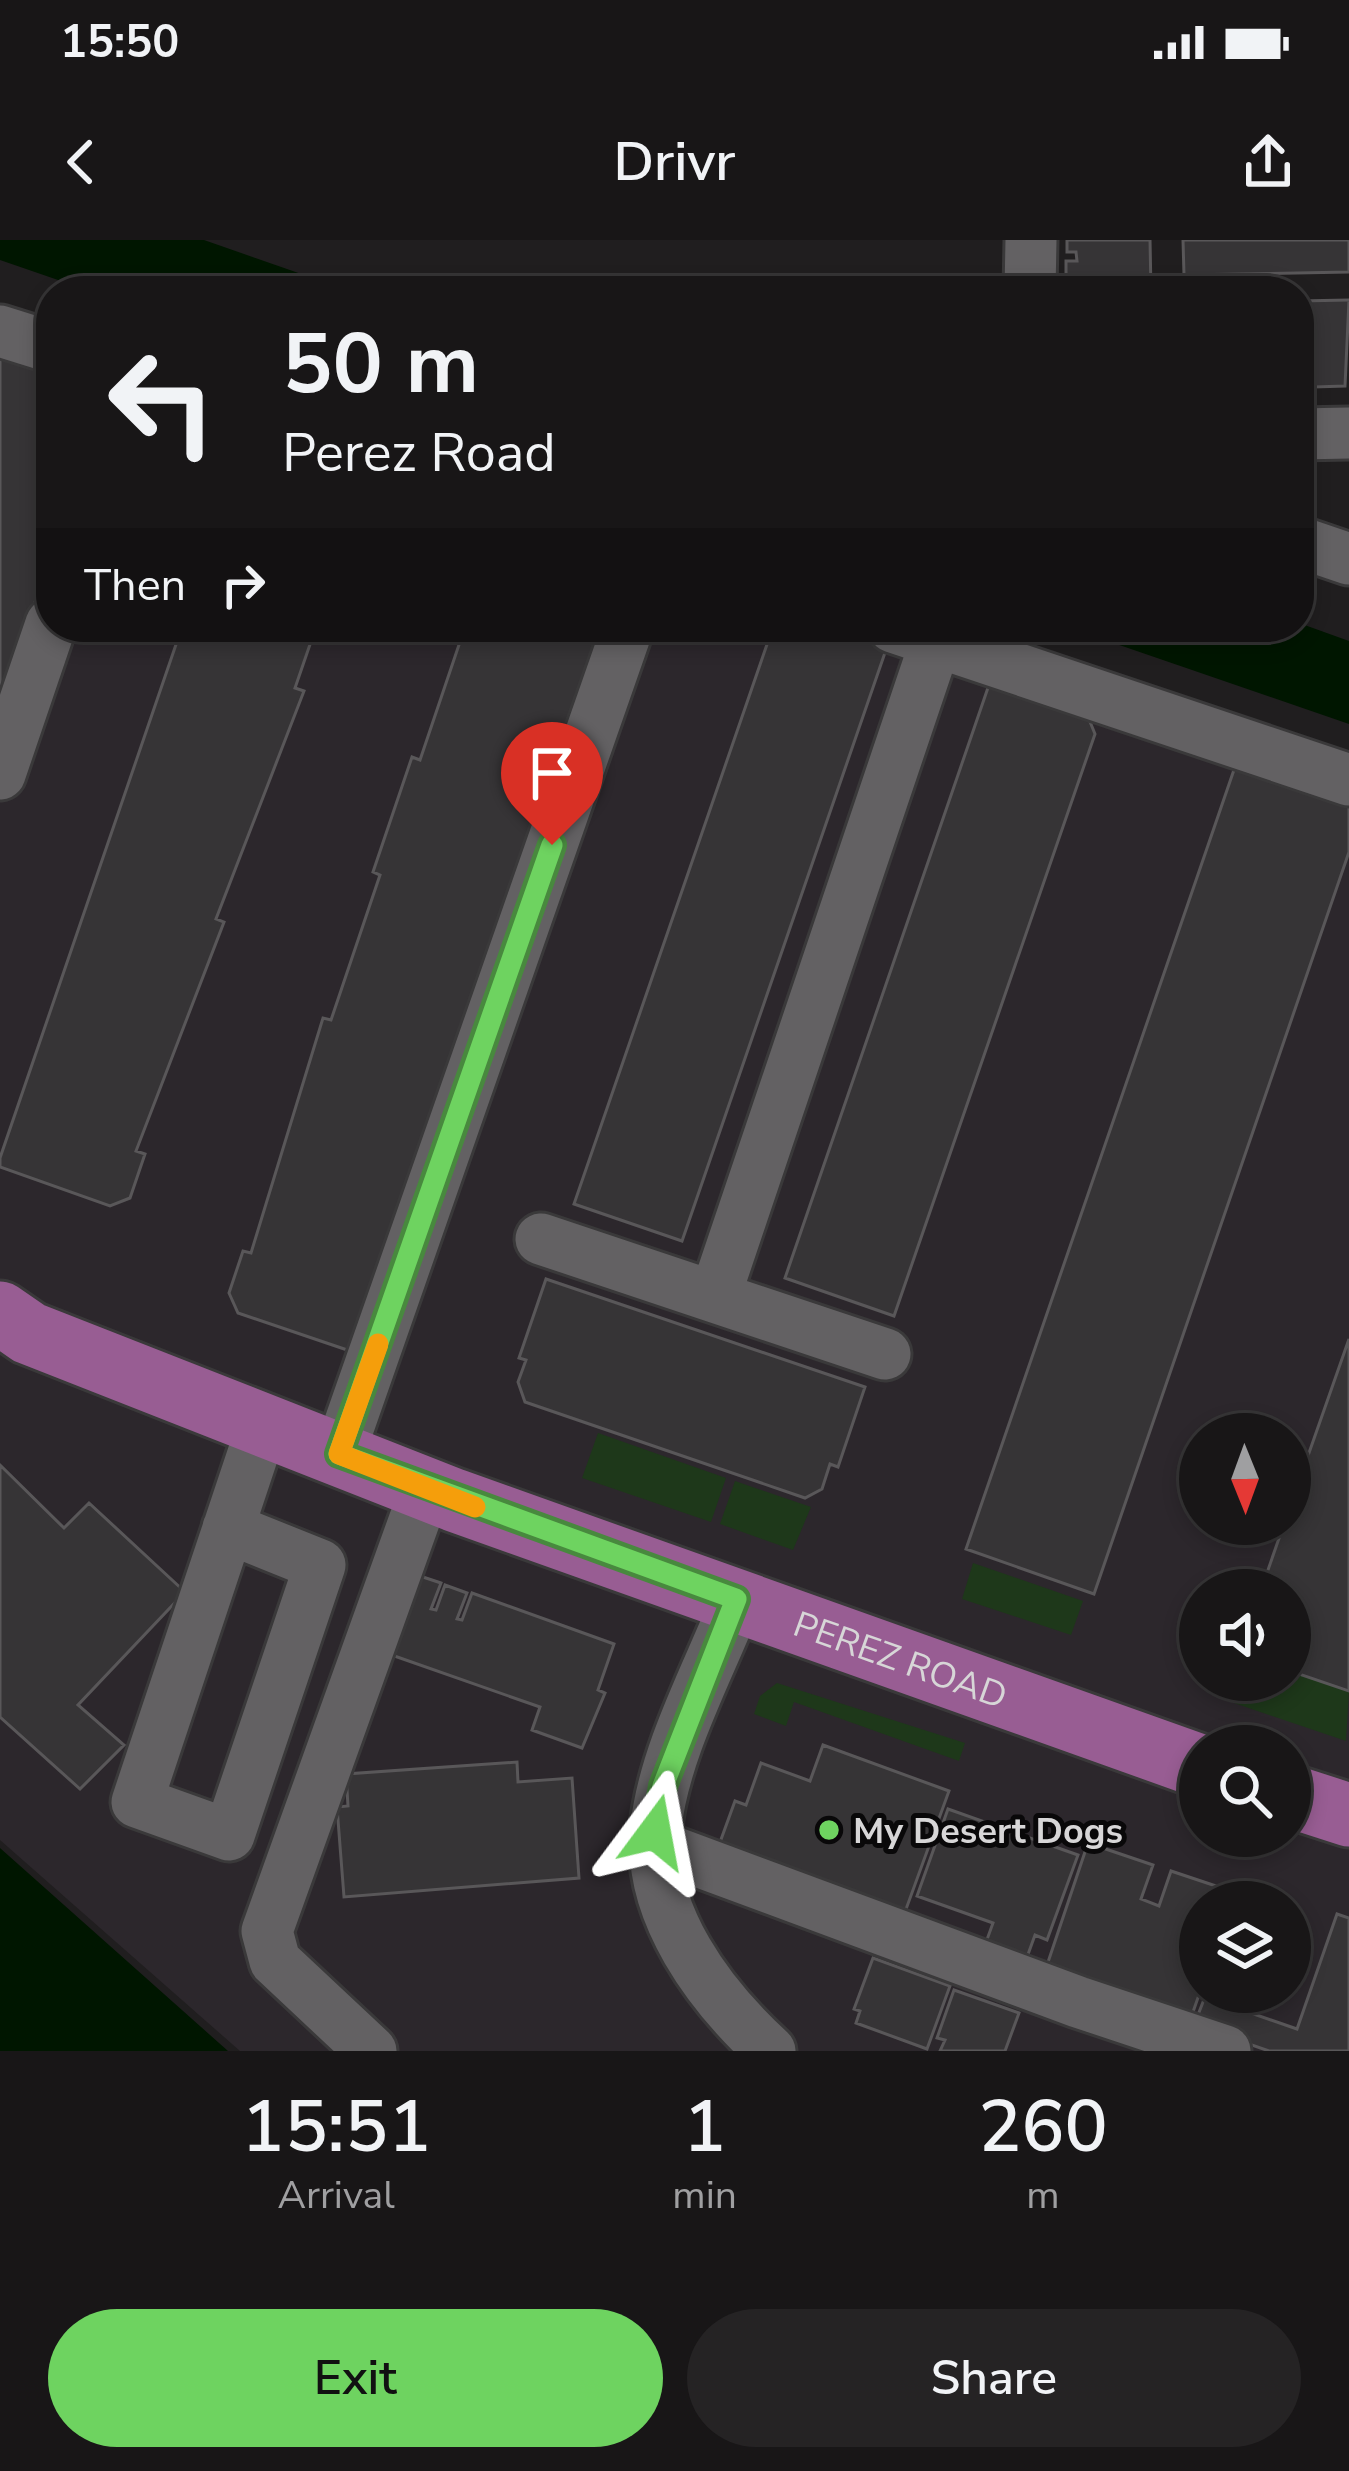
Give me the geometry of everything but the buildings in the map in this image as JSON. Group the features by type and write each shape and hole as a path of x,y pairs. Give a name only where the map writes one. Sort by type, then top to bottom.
{"main road":[{"name":"PEREZ ROAD","path":"6,1330 426,1488 1179,1758"},
{"path":"1311,1803 1349,1815"}],"street":[{"path":"1030,276 1031,240"},
{"path":"0,331 36,342"},
{"path":"1314,434 1349,433"},
{"path":"1314,547 1349,559"},
{"path":"0,773 45,642"},
{"path":"339,1454 623,642"},
{"path":"715,1296 912,642"},
{"path":"938,642 1349,779"},
{"path":"541,1239 885,1354"},
{"path":"228,1528 320,1565 229,1835 137,1802 228,1528 263,1424"},
{"path":"371,2051 274,1961 267,1931 426,1488"},
{"path":"736,1599 663,1786 657,1846 674,1928 697,1972 733,2017 770,2051"},
{"path":"657,1846 1225,2051"}],"shaded area":[{"path":"0,240 204,240 307,276 46,276 0,260"},
{"path":"0,308 36,320 36,642 985,642 1349,765 1349,2051 240,2051 0,1840"},
{"path":"1314,628 1349,641 1349,724 1111,642 1314,642"},
{"path":"0,1848 228,2051 0,2051"}],"green space":[{"path":"598,1433 726,1478 711,1522 582,1478"},
{"path":"735,1481 811,1507 793,1550 720,1524"},
{"path":"973,1563 1083,1601 1071,1635 962,1599"},
{"path":"1311,1678 1349,1691 1346,1741 1311,1729 1311,1725 1231,1702 1311,1701"},
{"path":"777,1683 965,1743 959,1761 794,1702 786,1726 754,1714 760,1696"}],"slow traffic":[{"path":"378,1344 339,1454 475,1507"}],"place":[{"name":"My Desert Dogs","path":"829,1830"}],"route":[{"path":"552,845 339,1454 454,1500 736,1599 663,1786 655,1832"}]}
